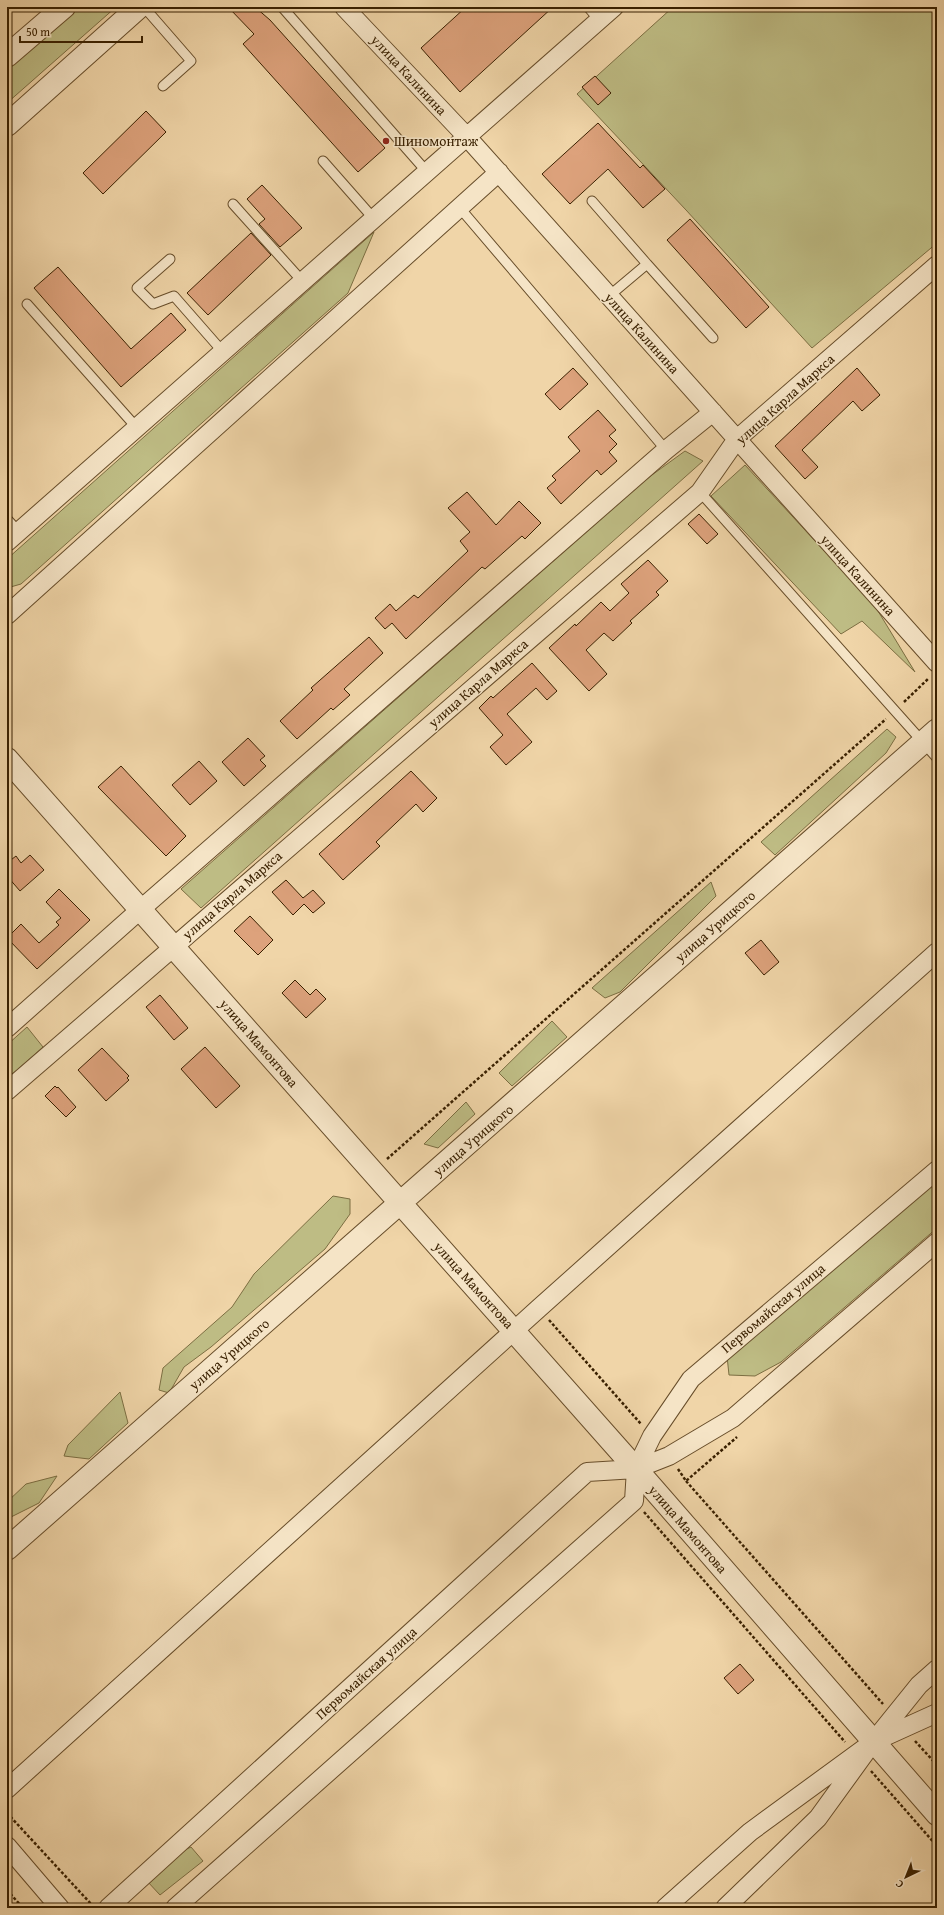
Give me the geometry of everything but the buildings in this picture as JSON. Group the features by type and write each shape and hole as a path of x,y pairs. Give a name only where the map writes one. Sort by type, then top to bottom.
{"street":[{"path":"7,56 64,7"},
{"path":"7,125 138,7"},
{"name":"улица Калинина","path":"344,7 467,136 713,412 934,670"},
{"path":"11,531 136,428 427,172 467,136 593,13 614,7"},
{"path":"7,615 499,172"},
{"name":"улица Карла Маркса","path":"7,1091 700,492 737,439 937,265"},
{"path":"7,1028 666,450 713,412"},
{"name":"улица Урицкого","path":"7,1549 401,1204 930,736"},
{"name":"улица Мамонтова","path":"7,760 141,909 636,1469 863,1751 937,1814"},
{"path":"7,1789 538,1309 937,952"},
{"name":"Первомайская улица","path":"634,1501 636,1469 652,1436 691,1379 937,1170"},
{"name":"Первомайская улица","path":"108,1908 586,1472 636,1469 669,1456 733,1418 937,1242"},
{"path":"175,1908 634,1501"},
{"path":"665,1908 750,1832 863,1751 899,1722 919,1685 937,1669"},
{"path":"899,1722 937,1712"},
{"path":"725,1908 818,1818 840,1789 863,1751"},
{"path":"7,1846 60,1908"}],"lane":[{"path":"144,7 191,60 163,86"},
{"path":"282,7 427,172"},
{"path":"323,161 374,219"},
{"path":"592,201 646,264 713,338"},
{"path":"233,204 303,282"},
{"path":"459,207 666,450"},
{"path":"170,259 137,288 153,304 174,296 223,352"},
{"path":"609,296 646,264"},
{"path":"27,304 136,428"},
{"path":"700,492 895,711 930,736 937,758"}],"path":[{"path":"373,1172 895,711 934,670"},
{"path":"538,1309 652,1436"},
{"path":"686,1481 740,1434"},
{"path":"669,1456 686,1481 937,1765"},
{"path":"634,1501 691,1568 863,1751 937,1846"},
{"path":"7,1812 95,1908"},
{"path":"7,1890 23,1908"}],"shaded area":[{"path":"76,7 116,7 7,103 7,67"},
{"path":"673,7 937,7 937,243 812,348 686,210 577,94"},
{"path":"374,232 348,293 21,584 7,588 7,559"},
{"path":"685,451 703,461 201,908 181,889 645,480"},
{"path":"745,465 875,606 915,672 862,621 841,634 711,496"},
{"path":"887,729 896,737 886,753 775,855 761,842"},
{"path":"711,882 716,896 620,992 605,998 592,988"},
{"path":"552,1021 567,1037 512,1086 499,1073"},
{"path":"27,1027 43,1047 7,1079 7,1045"},
{"path":"466,1102 475,1114 438,1148 424,1144"},
{"path":"937,1172 937,1228 781,1362 755,1376 729,1375 727,1356"},
{"path":"333,1196 350,1199 350,1214 325,1249 211,1347 184,1367 169,1393 159,1390 163,1368 232,1307 254,1274"},
{"path":"120,1392 128,1423 89,1459 64,1456 68,1445"},
{"path":"57,1476 39,1503 11,1517 7,1511 7,1502 26,1484"},
{"path":"191,1847 203,1861 160,1895 147,1881 163,1860"}],"place":[{"name":"Шиномонтаж","path":"386,141"}]}
